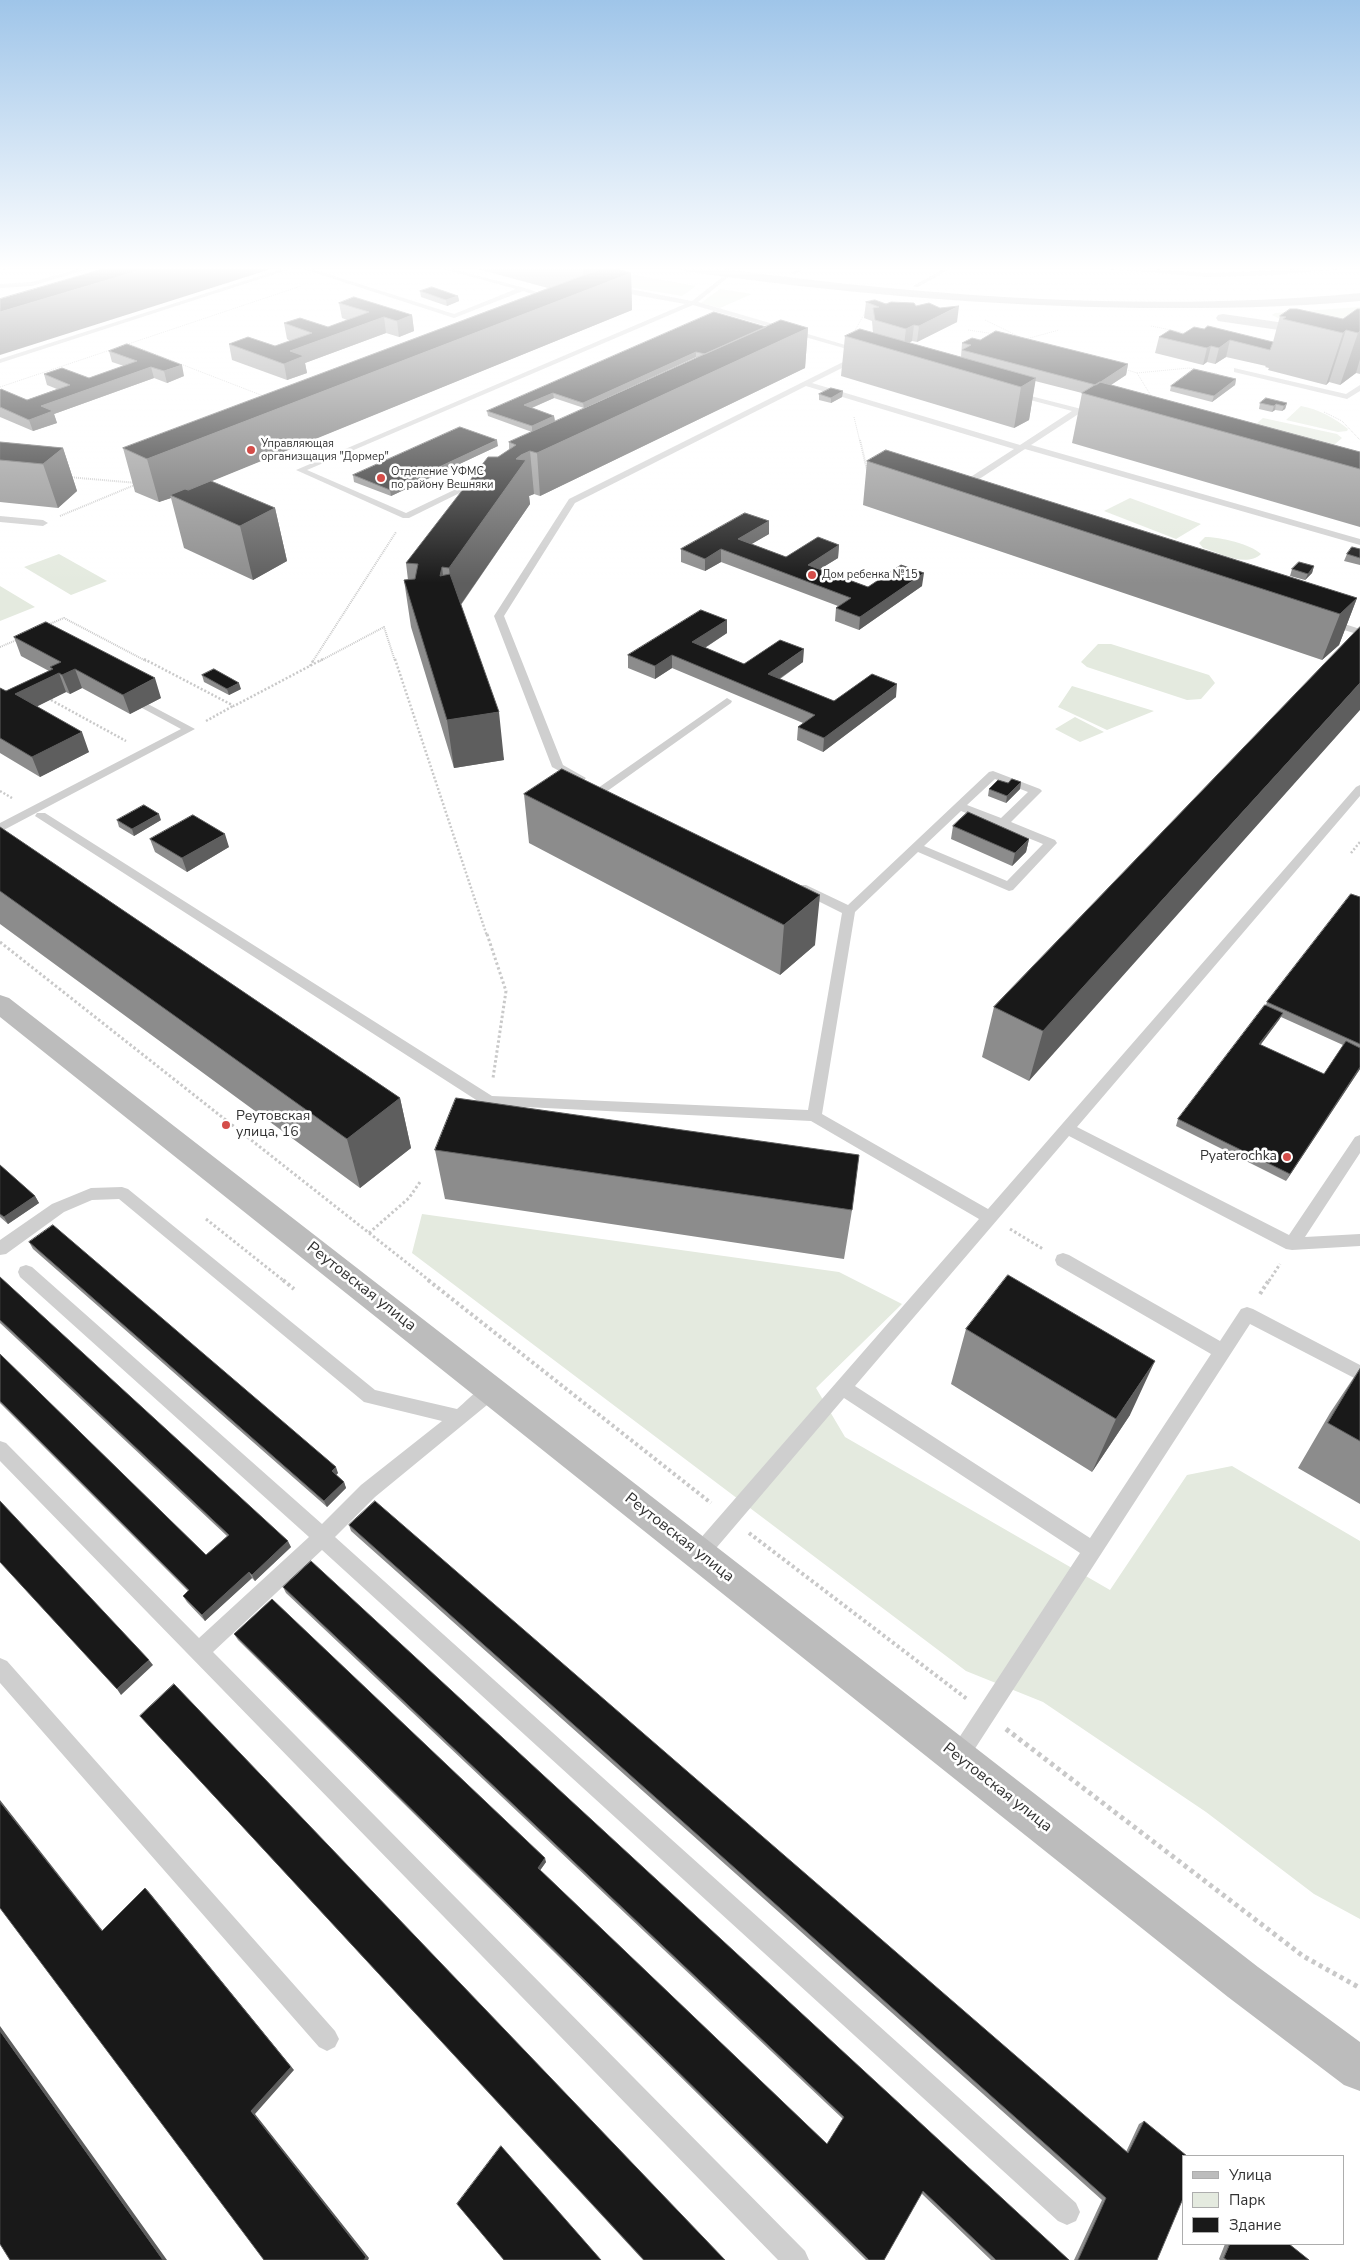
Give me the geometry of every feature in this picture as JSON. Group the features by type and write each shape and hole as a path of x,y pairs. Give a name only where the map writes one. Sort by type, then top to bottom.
{"main road":[{"name":"Реутовская улица","path":"0,1004 1243,1982 1360,2069"}],"lane":[{"path":"486,478 406,516 300,470 530,372"},
{"path":"726,702 607,792 558,767 499,616 572,501 827,372"},
{"path":"1247,372 1347,397 1360,387"},
{"path":"804,384 1360,542"},
{"path":"1004,390 1108,419"},
{"path":"946,496 1078,411"},
{"path":"0,519 43,523"},
{"path":"1313,617 1360,632"},
{"path":"146,706 189,729"},
{"path":"0,828 189,729"},
{"path":"814,1116 849,911 993,774 1036,791 1003,823"},
{"path":"699,1554 1360,790"},
{"path":"916,847 1009,887 1051,843 960,806"},
{"path":"41,816 489,1101 814,1116 990,1218"},
{"path":"787,881 849,911"},
{"path":"1067,1128 1292,1244 1360,1240"},
{"path":"1292,1244 1360,1140"},
{"path":"0,1249 58,1208 91,1194 122,1193 370,1397 460,1417"},
{"path":"1063,1260 1223,1352"},
{"path":"26,1272 322,1537 1067,2212"},
{"path":"958,1757 1247,1314 1360,1374"},
{"path":"843,1388 1093,1550"},
{"path":"198,1652 322,1537 368,1491 492,1391"},
{"path":"0,1449 796,2260"},
{"path":"0,1668 327,2039"}],"path":[{"path":"0,387 44,372"},
{"path":"202,372 273,400"},
{"path":"1143,372 1137,373 1154,400"},
{"path":"1211,372 1218,374 1225,372"},
{"path":"850,397 867,470"},
{"path":"43,523 140,483 65,476"},
{"path":"309,666 406,516"},
{"path":"45,626 64,618 234,706"},
{"path":"189,729 384,627 506,991 489,1101"},
{"path":"0,647 27,635"},
{"path":"51,700 146,752"},
{"path":"1351,854 1360,842"},
{"path":"0,942 730,1518 1303,1956 1360,1988"},
{"path":"369,1233 409,1198 420,1182"},
{"path":"206,1218 294,1289"},
{"path":"990,1218 1063,1260"},
{"path":"1247,1314 1292,1244"}],"green space":[{"path":"1301,406 1314,409 1338,421 1348,429 1347,431 1338,432 1286,420"},
{"path":"1263,418 1337,434 1342,438 1326,452 1247,432"},
{"path":"1130,498 1201,524 1176,539 1104,511"},
{"path":"1205,537 1235,542 1250,547 1261,554 1248,560 1225,556 1203,548 1199,543"},
{"path":"59,554 107,581 71,595 24,567"},
{"path":"0,586 35,607 0,621"},
{"path":"1098,644 1111,644 1209,675 1215,683 1201,699 1187,700 1087,667 1081,662"},
{"path":"1072,686 1154,711 1107,730 1058,707"},
{"path":"1075,717 1104,732 1080,742 1055,729"},
{"path":"422,1214 839,1272 902,1304 816,1388 845,1437 1110,1590 1187,1475 1232,1466 1360,1541 1360,1919 1314,1894 1206,1812 1043,1702 966,1671 412,1253"}],"building":[{"path":"49,372 74,372 89,378 105,372 136,372 41,406 53,411 29,420 0,407 1,389 27,400 70,385 44,374"},
{"path":"325,372 372,372 147,459 123,448"},
{"path":"575,372 651,372 583,403 553,393 524,405 554,416 532,426 487,411"},
{"path":"664,372 712,372 537,453 530,451 516,459 526,460 449,568 442,567 440,576 450,574 499,712 447,720 404,580 415,579 418,564 406,563 488,457 498,457 516,445 509,442"},
{"path":"971,372 1016,372 1036,378 1021,387"},
{"path":"1048,372 1115,372 1096,385"},
{"path":"1189,372 1209,372 1236,379 1214,396 1171,386"},
{"path":"1100,382 1360,452 1360,469 1082,393"},
{"path":"831,388 843,391 831,398 819,394"},
{"path":"1266,398 1287,403 1284,406 1276,404 1274,406 1260,403"},
{"path":"460,427 497,440 390,490 353,475"},
{"path":"0,442 63,448 43,464 0,460"},
{"path":"886,450 1357,598 1340,614 867,461"},
{"path":"211,481 275,508 240,526 170,495"},
{"path":"745,513 769,521 738,539 786,557 818,537 839,545 808,565 868,587 901,565 924,573 860,617 836,608 851,598 721,549 705,559 681,549"},
{"path":"1352,547 1360,549 1360,558 1347,554"},
{"path":"1299,562 1314,566 1308,574 1292,569"},
{"path":"701,610 727,620 692,642 744,664 780,640 804,649 768,674 834,701 872,674 897,684 824,738 798,727 815,715 672,655 655,666 628,655"},
{"path":"46,622 155,678 123,695 75,669 62,675 59,673 15,694 82,732 32,757 0,738 0,688 6,691 53,669 50,667 61,662 14,637"},
{"path":"1360,627 1360,683 1043,1031 994,1007"},
{"path":"214,669 239,683 227,689 202,675"},
{"path":"562,769 820,895 784,925 524,794"},
{"path":"1012,779 1021,782 1007,796 989,789 998,780 1008,783"},
{"path":"144,805 159,814 132,829 117,820"},
{"path":"968,812 1029,839 1015,853 953,826"},
{"path":"193,815 225,834 182,858 150,839"},
{"path":"0,827 400,1098 347,1139 0,891"},
{"path":"1351,894 1360,897 1360,1044 1267,1002"},
{"path":"1265,1005 1283,1013 1259,1044 1324,1074 1346,1041 1360,1048 1360,1067 1290,1174 1178,1119"},
{"path":"456,1098 859,1155 852,1210 435,1150"},
{"path":"0,1165 35,1196 4,1217 0,1214"},
{"path":"53,1225 336,1467 332,1471 344,1482 324,1501 29,1242"},
{"path":"1008,1275 1155,1361 1116,1419 966,1329"},
{"path":"0,1277 288,1541 252,1575 249,1572 202,1615 183,1596 189,1590 0,1401 0,1354 206,1555 229,1535 0,1320"},
{"path":"1360,1369 1360,1441 1328,1423"},
{"path":"0,1501 149,1660 117,1689 0,1562"},
{"path":"375,1501 1128,2153 1144,2121 1186,2155 1182,2155 1182,2201 1157,2260 1078,2260 1106,2198 349,1525"},
{"path":"311,1561 1069,2260 996,2260 923,2191 884,2260 869,2260 234,1634 272,1599 545,1858 538,1868 827,2144 844,2117 283,1587"},
{"path":"174,1684 725,2260 644,2260 140,1716"},
{"path":"0,1802 102,1931 145,1888 291,2067 251,2111 366,2257 364,2260 264,2260 0,1908"},
{"path":"0,2031 163,2260 10,2260 0,2244"},
{"path":"501,2146 601,2260 504,2260 457,2204"},
{"path":"1230,2245 1290,2245 1309,2260 1227,2260 1224,2258"}],"place":[{"name":"Управляющая организщация \"Дормер\"","path":"251,450"},
{"name":"Отделение УФМС по району Вешняки","path":"381,478"},
{"name":"Дом ребенка №15","path":"812,575"},
{"name":"Реутовская улица, 16","path":"226,1125"},
{"name":"Pyaterochka","path":"1287,1157"}]}
